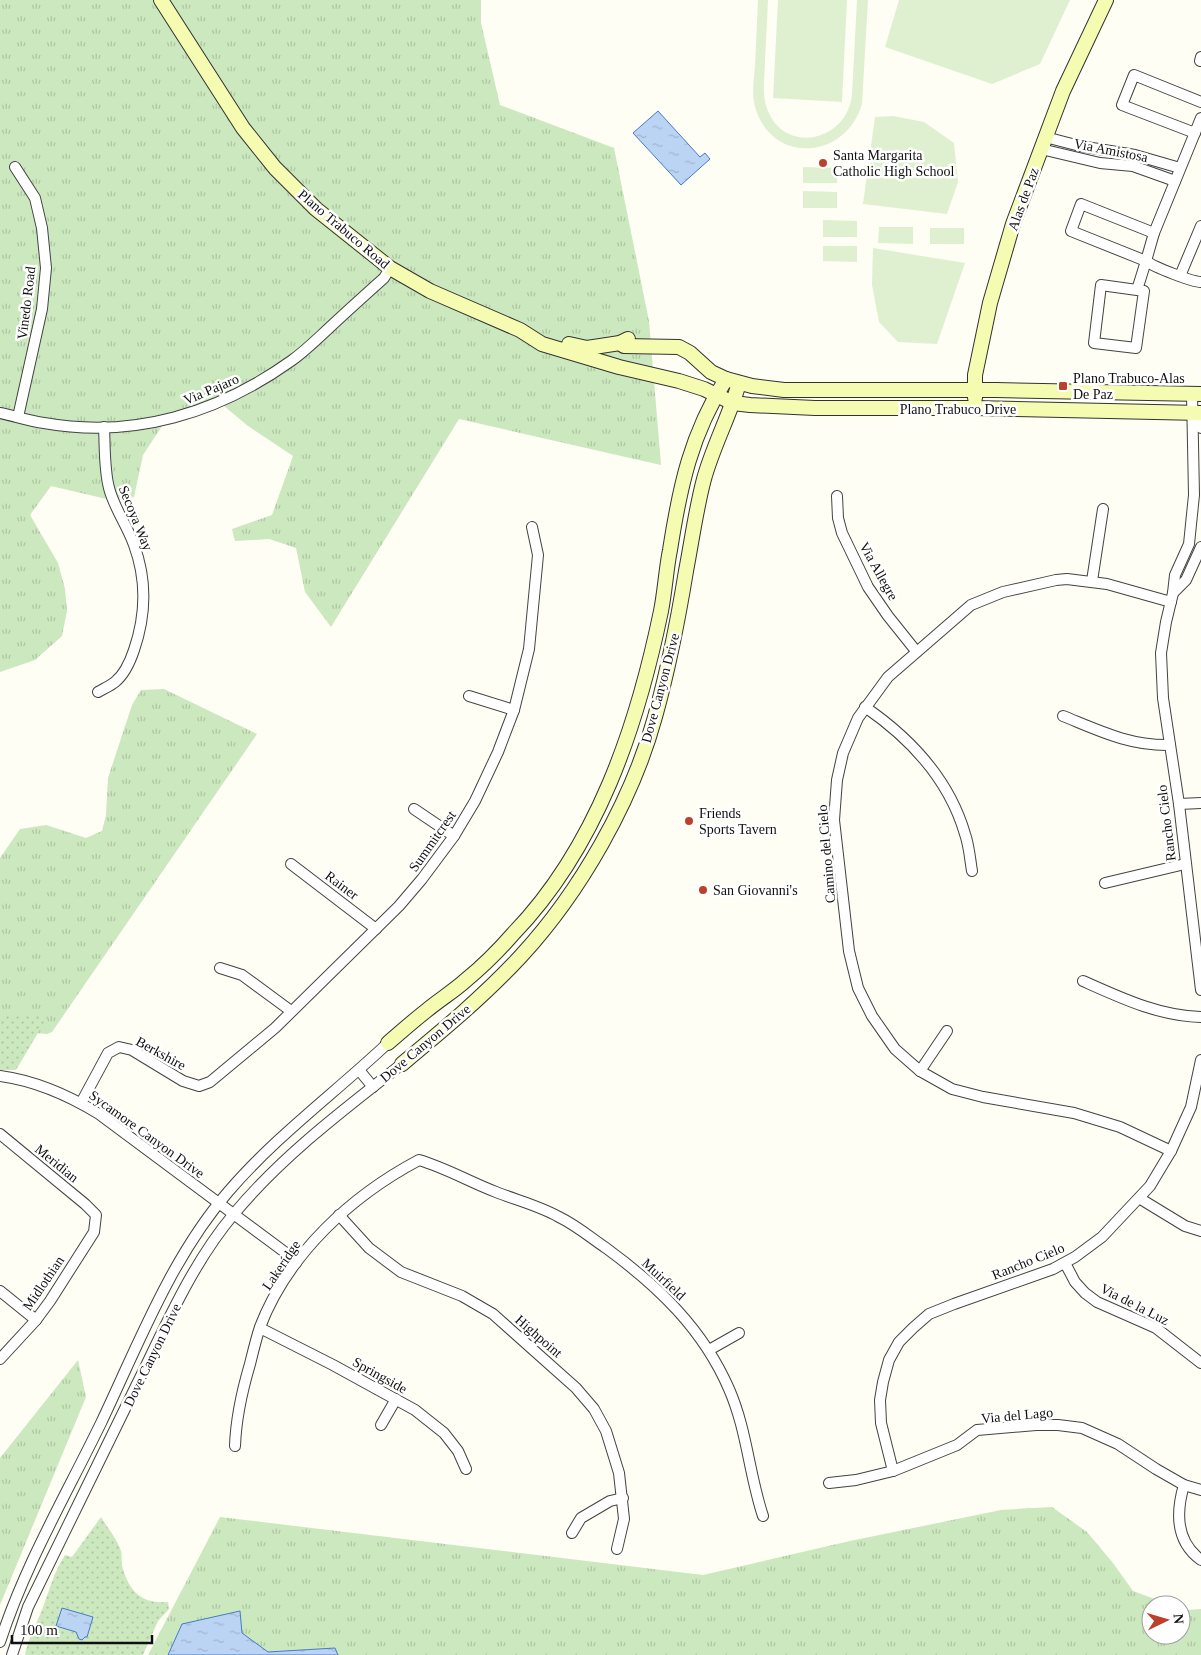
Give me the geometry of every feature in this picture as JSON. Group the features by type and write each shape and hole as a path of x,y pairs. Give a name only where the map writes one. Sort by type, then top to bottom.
{"street":[{"name":"Plano Trabuco Road","path":"161,0 243,128 275,168 316,209 390,268 430,291 520,330 587,348 620,343 624,346 669,346 679,348 690,353 711,372 733,381"},
{"name":"Alas de Paz","path":"975,408 975,375 990,303 1013,224 1063,91 1106,0"},
{"path":"1195,133 1122,105 1134,75 1201,102"},
{"path":"1137,290 1154,234 1201,118"},
{"name":"Via Amistosa","path":"1043,143 1080,146 1135,155 1180,168"},
{"name":"Via Amistosa","path":"1043,143 1078,158 1133,166 1175,181"},
{"name":"Vinedo Road","path":"16,167 36,198 42,228 46,268 40,318 18,417"},
{"path":"1154,234 1081,204 1071,231 1180,276 1201,282"},
{"path":"1180,276 1201,226"},
{"name":"Via Pajaro","path":"0,413 55,424 104,427 141,425 179,417 211,407 247,390 292,361 384,278 390,268"},
{"path":"1102,286 1137,290 1144,291 1136,348 1094,343 1102,286"},
{"name":"Plano Trabuco Road","path":"520,330 542,344 619,367 679,381 716,395"},
{"name":"Plano Trabuco Drive","path":"733,381 784,390 975,390 1198,397"},
{"name":"Dove Canyon Drive","path":"0,1642 24,1579 154,1310 193,1239 218,1203 268,1149 388,1043 467,980 515,932 554,885 579,844 610,784 631,726 646,674 658,625 676,514 693,444 716,395 733,381"},
{"name":"Dove Canyon Drive","path":"12,1655 28,1607 170,1316 207,1249 233,1214 275,1169 402,1064 470,1005 522,955 580,880 597,852 632,782 655,719 670,653 704,478 717,439 733,403 733,381"},
{"name":"Plano Trabuco Drive","path":"716,395 733,403 815,408 975,408 1198,415"},
{"name":"Rancho Cielo","path":"1198,397 1197,514 1189,544 1176,575 1161,653 1163,698 1179,804 1185,864 1199,951 1201,990"},
{"name":"Rancho Cielo","path":"1198,415 1201,428"},
{"name":"Secoya Way","path":"98,692 115,682 126,670 138,640 143,620 144,603 141,571 135,546 117,510 108,484 104,427"},
{"name":"Via Allegre","path":"836,496 838,518 842,533 868,587 916,651"},
{"path":"1092,581 1104,509"},
{"name":"Summitcrest","path":"199,1086 210,1082 275,1028 399,906 454,836 475,801 498,752 514,710 529,649 538,555 532,527"},
{"path":"1189,544 1201,546"},
{"name":"Rancho Cielo","path":"1172,597 1186,580 1201,546"},
{"name":"Camino del Cielo","path":"1171,1151 1120,1127 1074,1113 983,1097 952,1089 920,1071 895,1049 872,1016 858,988 849,951 834,820 834,800 843,753 865,707 888,677 971,605 1003,592 1056,580 1092,581 1172,597"},
{"path":"469,696 514,710"},
{"path":"865,707 891,725 919,752 940,781 953,804 966,834 972,871"},
{"path":"1063,716 1136,743 1150,746 1170,745"},
{"path":"1179,804 1201,803"},
{"path":"414,809 454,836"},
{"name":"Rainer","path":"291,864 376,929"},
{"path":"1105,883 1185,864"},
{"path":"220,968 242,975 291,1011"},
{"path":"1083,981 1154,1010 1178,1016 1201,1017"},
{"path":"920,1071 947,1031"},
{"name":"Berkshire","path":"81,1103 108,1053 119,1047 132,1050 183,1081 199,1086"},
{"name":"Rancho Cielo","path":"893,1471 881,1423 880,1400 889,1360 899,1342 929,1314 1053,1269 1065,1263 1102,1237 1150,1186 1171,1151 1191,1107 1199,1083 1201,1060"},
{"path":"359,1070 372,1087"},
{"name":"Sycamore Canyon Drive","path":"0,1076 63,1093 99,1114 286,1253 296,1263"},
{"name":"Meridian","path":"0,1134 96,1215"},
{"name":"Lakeridge","path":"235,1446 236,1421 260,1328 278,1291 296,1263 339,1215 378,1184 419,1160 432,1164"},
{"name":"Muirfield","path":"432,1164 496,1192 559,1216 629,1265 657,1289 684,1317 709,1350 722,1374 740,1417 747,1443 754,1486 763,1516"},
{"path":"1139,1198 1185,1226 1201,1231"},
{"name":"Midlothian","path":"0,1359 36,1320 50,1301 94,1232 96,1215"},
{"name":"Highpoint","path":"339,1215 369,1248 401,1272 462,1296 493,1314 576,1388 594,1409 606,1431 619,1473 624,1519 617,1549"},
{"name":"Via de la Luz","path":"1065,1263 1075,1282 1097,1302 1156,1328 1201,1362"},
{"path":"0,1291 36,1320"},
{"name":"Springside","path":"260,1328 396,1399 444,1433 458,1451 466,1469"},
{"path":"709,1350 739,1333"},
{"path":"381,1424 396,1399"},
{"name":"Via del Lago","path":"829,1483 856,1480 893,1471 957,1445 977,1430 1036,1424 1082,1428 1118,1444 1184,1485 1201,1490"},
{"path":"1184,1485 1178,1502 1180,1527 1187,1545 1201,1560"},
{"path":"572,1533 582,1518 610,1501 623,1498"}],"green space":[{"path":"0,0 481,0 481,23 500,105 614,148 649,321 661,465 459,419 331,627 305,592 296,548 269,539 235,541 232,529 272,515 293,456 248,426 218,401 164,423 143,455 134,497 111,500 51,486 30,515 58,563 65,589 67,611 62,636 35,660 0,672"},
{"path":"758,0 768,0 764,86 768,111 777,125 788,134 801,137 815,137 828,132 839,123 848,111 852,95 857,0 868,0 862,104 854,122 841,136 826,145 810,148 793,147 778,140 765,128 756,110 753,88"},
{"path":"778,0 847,0 842,102 773,98"},
{"path":"899,0 1070,0 1040,64 992,84 885,47"},
{"path":"893,116 924,122 954,143 958,182 947,214 863,204 875,117"},
{"path":"803,167 838,168 837,183 803,183"},
{"path":"803,191 837,192 837,208 803,208"},
{"path":"823,220 857,221 857,237 823,237"},
{"path":"879,227 913,227 913,244 878,243"},
{"path":"930,228 964,228 964,244 930,244"},
{"path":"823,246 857,246 857,262 823,261"},
{"path":"873,248 965,263 937,344 898,342 879,322 872,285"},
{"path":"164,689 257,734 52,1032 47,1034 0,1030 0,858 20,829 46,825 86,838 102,831 106,815 108,778 132,705 141,690"},
{"path":"0,1015 48,1016 16,1070 0,1070"},
{"path":"78,1360 86,1397 0,1605 0,1458"},
{"path":"1052,1507 1087,1532 1133,1591 1144,1595 1141,1595 1141,1645 1191,1645 1191,1610 1201,1609 1201,1655 148,1655 220,1517 703,1575 850,1541 1001,1510"},
{"path":"101,1517 121,1551 123,1569 129,1585 145,1599 168,1602 169,1609 158,1621 143,1655 25,1655 61,1561 65,1555 72,1557"}],"water":[{"path":"658,111 700,157 705,153 710,159 681,185 633,133"},
{"path":"62,1608 93,1617 87,1637 82,1640 79,1639 76,1632 56,1626"},
{"path":"240,1611 242,1633 268,1652 335,1648 338,1655 168,1655 182,1624"}],"place":[{"name":"Santa Margarita Catholic High School","path":"823,163"},
{"name":"Plano Trabuco-Alas De Paz","path":"1063,386"},
{"name":"Friends Sports Tavern","path":"689,821"},
{"name":"San Giovanni's","path":"703,890"}]}
